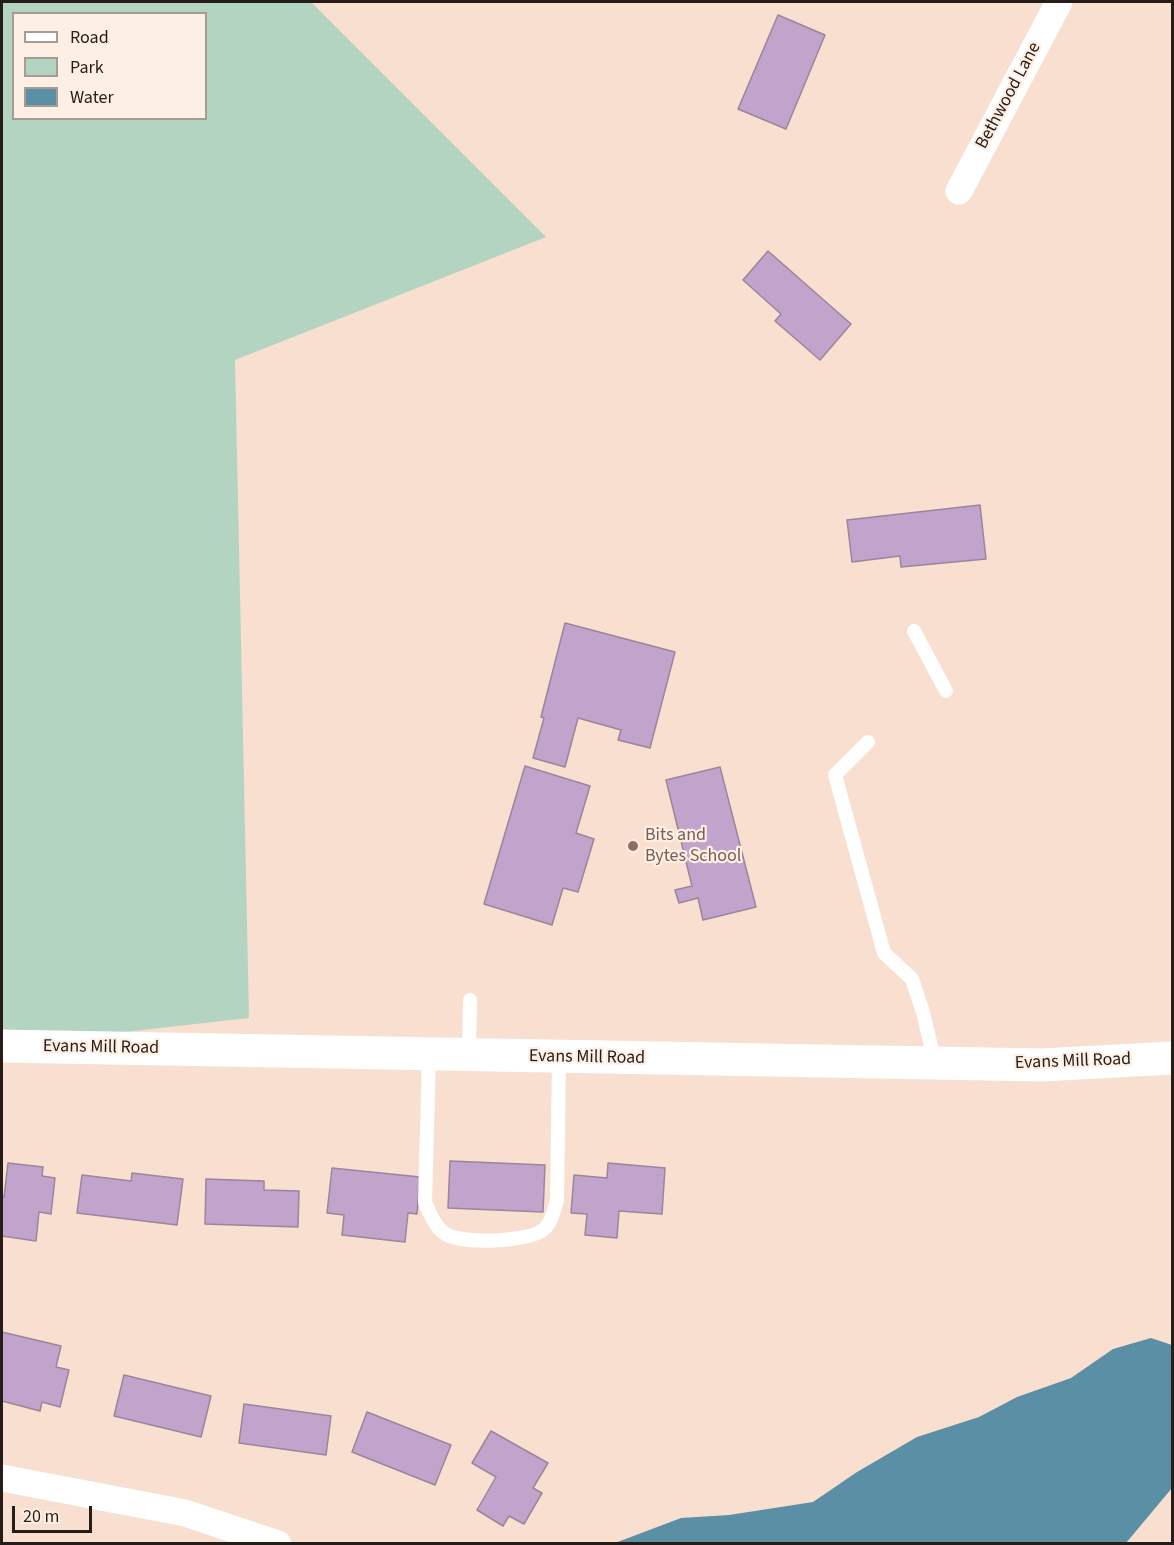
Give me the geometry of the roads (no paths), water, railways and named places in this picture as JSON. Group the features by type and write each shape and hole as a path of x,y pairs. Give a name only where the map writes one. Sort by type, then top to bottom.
{"main road":[{"name":"Evans Mill Road","path":"2,1046 559,1058 1042,1065 1173,1058"}],"street":[{"name":"Bethwood Lane","path":"959,191 1059,2"},
{"path":"2,1478 184,1514 278,1544"}],"lane":[{"path":"914,631 946,691"},
{"path":"868,742 835,775 884,953 912,979 923,1012 935,1063"},
{"path":"469,1056 470,1000"},
{"path":"429,1055 425,1202 432,1220 443,1232 460,1239 474,1241 530,1237 544,1229 553,1215 557,1201 559,1058"}],"water":[{"path":"1151,1338 1172,1345 1172,1488 1126,1543 615,1543 681,1518 729,1515 813,1502 857,1472 917,1437 979,1417 1017,1397 1071,1378 1113,1349"}],"place":[{"name":"Bits and Bytes School","path":"633,846"}]}
